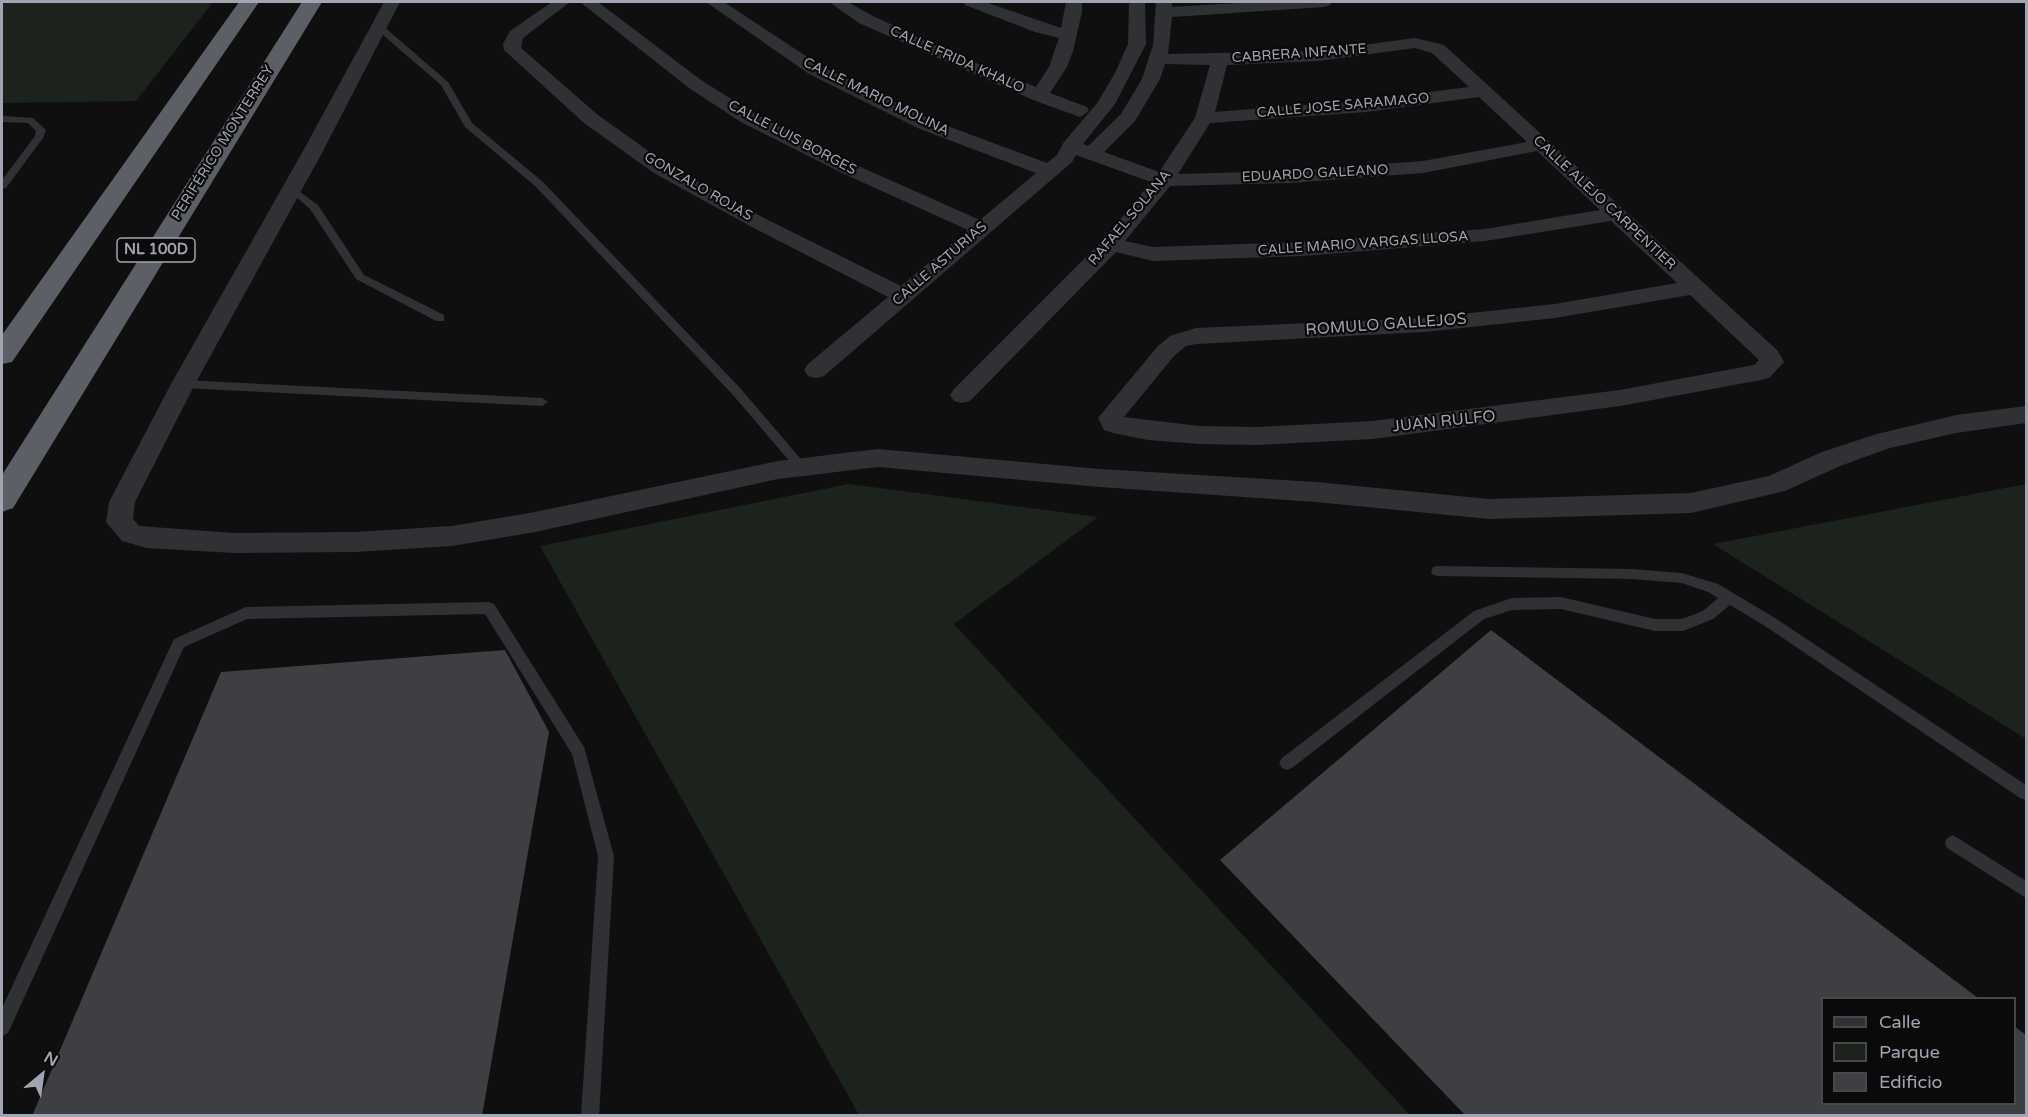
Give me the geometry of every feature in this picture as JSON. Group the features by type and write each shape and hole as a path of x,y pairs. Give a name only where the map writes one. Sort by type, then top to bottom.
{"highway":[{"path":"2,355 249,2"},
{"name":"PERIFÉRICO MONTERREY","path":"2,500 312,2"}],"street":[{"path":"392,2 292,189 183,384 122,502 119,522 130,534 147,538 234,543 355,542 452,536 535,522 801,467 878,458 1101,478 1316,492 1489,509 1691,503 1776,484 1831,459 1886,440 1956,424 2026,415"},
{"name":"GONZALO ROJAS","path":"562,2 516,35 512,44 513,50 591,119 661,169 757,222 903,296"},
{"name":"CALLE LUIS BORGES","path":"588,2 695,84 748,118 849,169 981,228"},
{"name":"CALLE MARIO MOLINA","path":"714,2 825,75 927,125 1062,158"},
{"name":"CALLE FRIDA KHALO","path":"837,2 866,19 948,58 1080,111"},
{"path":"971,2 1032,25 1068,35"},
{"path":"1039,96 1058,67 1068,35 1074,2"},
{"name":"CALLE ASTURIAS","path":"816,370 1062,158 1097,117 1124,73 1137,44 1137,2"},
{"path":"1062,158 1092,154 1128,117 1159,59 1164,7 1324,2"},
{"name":"CABRERA INFANTE","path":"1159,59 1220,60 1318,56 1415,43 1438,49"},
{"name":"CALLE ALEJO CARPENTIER","path":"1438,49 1770,357"},
{"name":"RAFAEL SOLANA","path":"962,395 1111,244 1164,180 1204,118 1220,60"},
{"name":"CALLE JOSE SARAMAGO","path":"1204,118 1366,106 1482,91"},
{"name":"EDUARDO GALEANO","path":"1092,154 1164,180 1289,177 1423,167 1541,145"},
{"name":"CALLE MARIO VARGAS LLOSA","path":"1111,244 1153,254 1303,249 1485,235 1615,214"},
{"name":"ROMULO GALLEJOS","path":"1110,418 1166,351 1178,341 1196,336 1424,325 1555,311 1694,287"},
{"name":"JUAN RULFO","path":"1110,418 1111,423 1125,428 1199,435 1257,436 1372,430 1495,416 1620,398 1761,372 1769,366 1770,357"}],"lane":[{"path":"379,27 445,84 468,125 539,184 737,392 801,467"},
{"path":"2,119 30,120 41,130 40,135 2,186"},
{"path":"292,189 314,207 360,277 440,318"},
{"path":"183,384 542,402"},
{"path":"1438,571 1632,574 1672,577 1713,588 2026,794"},
{"path":"1287,763 1479,615 1512,604 1561,603 1655,625 1683,625 1708,615 1729,597"},
{"path":"2,1027 179,643 246,613 489,608 579,752 606,856 590,1116"},
{"path":"1953,843 2026,890"}],"green space":[{"path":"2,2 213,2 136,101 2,103"},
{"path":"849,484 1098,517 954,624 1410,1115 859,1115 540,546"},
{"path":"2026,484 2026,739 1713,544"}],"building":[{"path":"1491,630 1977,997 1821,997 1821,1105 2016,1105 2016,1028 2026,1035 2026,1116 1466,1116 1220,860"},
{"path":"505,650 549,732 482,1116 32,1116 221,672"}]}
